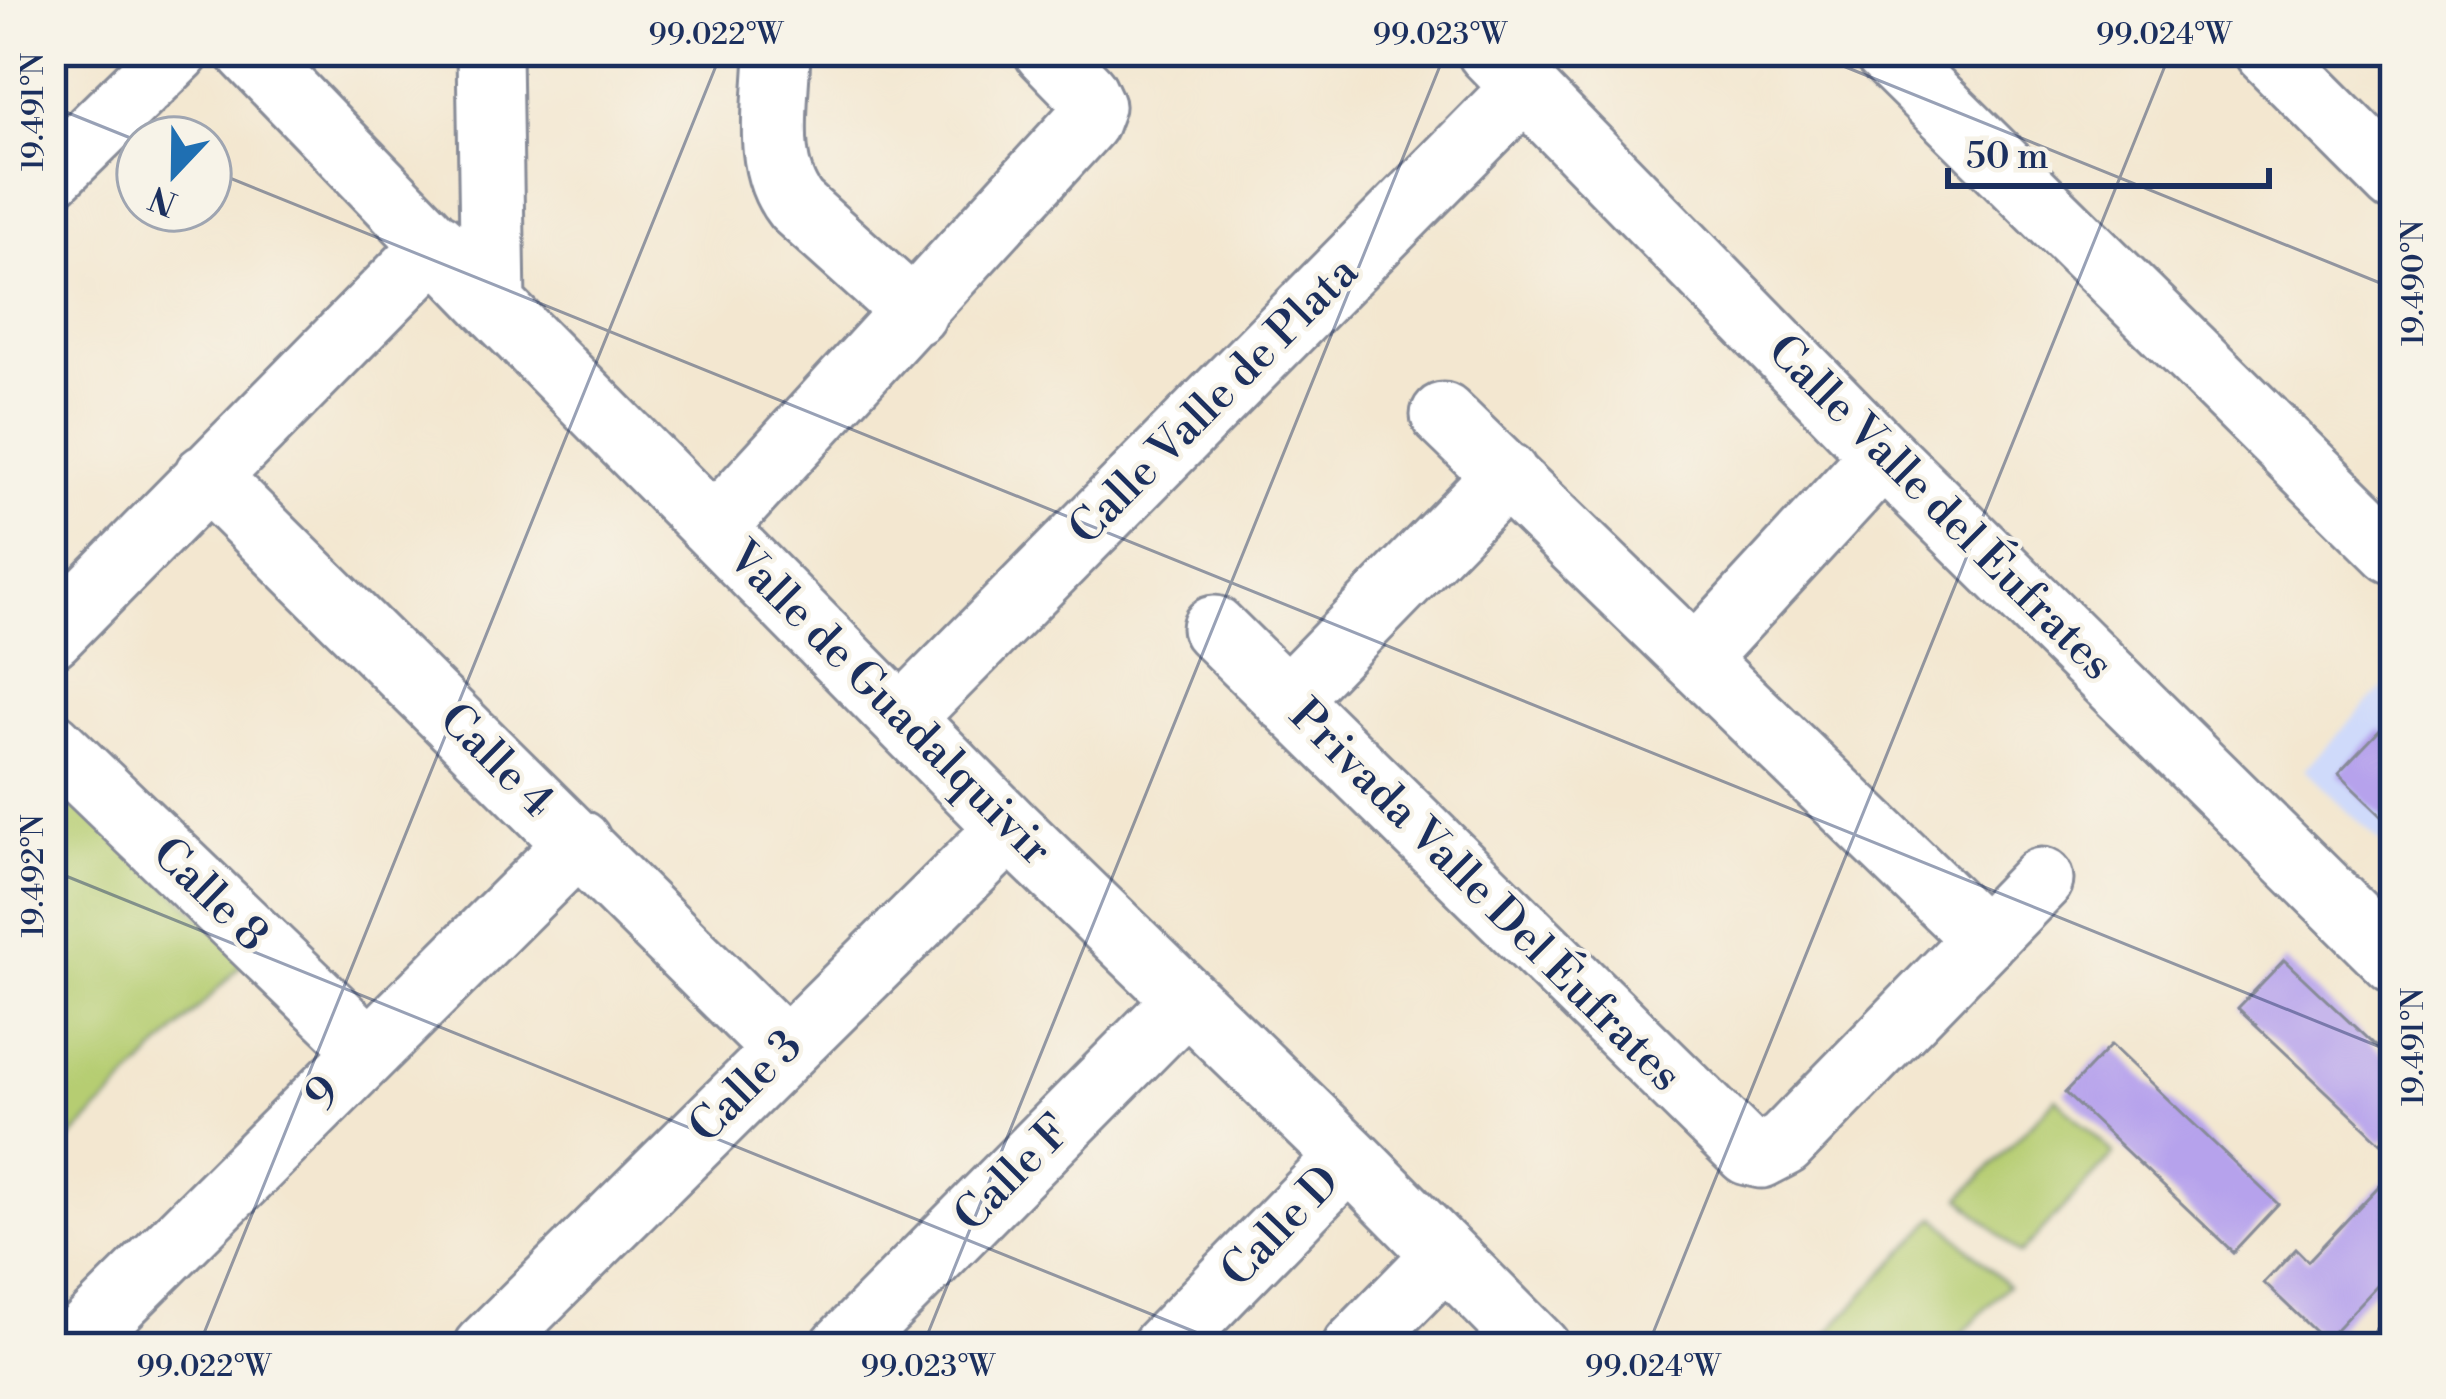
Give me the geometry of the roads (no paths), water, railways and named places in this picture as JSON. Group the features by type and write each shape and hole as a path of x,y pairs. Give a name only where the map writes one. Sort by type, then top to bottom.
{"street":[{"path":"51,176 178,51"},
{"name":"Valle de Guadalquivir","path":"248,51 1010,828 1538,1348"},
{"path":"489,51 493,305"},
{"path":"778,51 776,168 782,188 915,313"},
{"path":"715,526 1086,122 1092,106 1085,92 1046,51"},
{"path":"2266,51 2395,180"},
{"path":"1906,58 2392,551"},
{"name":"Calle Valle del Éufrates","path":"1508,69 1883,455 2395,961"},
{"name":"Calle Valle de Plata","path":"904,717 1508,69"},
{"path":"51,636 437,244"},
{"path":"1443,415 1984,938 2041,880"},
{"path":"1695,659 1883,455"},
{"name":"Privada Valle Del Éufrates","path":"1286,700 1506,474"},
{"name":"Calle 4","path":"206,476 784,1049"},
{"name":"Privada Valle Del Éufrates","path":"1214,628 1737,1144 1761,1156 1784,1144 1984,938"},
{"name":"Calle 8","path":"51,743 368,1048"},
{"name":"Calle 3","path":"485,1348 1010,828"},
{"name":"9","path":"71,1348 579,842"},
{"name":"Calle F","path":"842,1348 1185,1001"},
{"name":"Calle D","path":"1163,1348 1349,1157"},
{"path":"1354,1348 1445,1255"}]}
